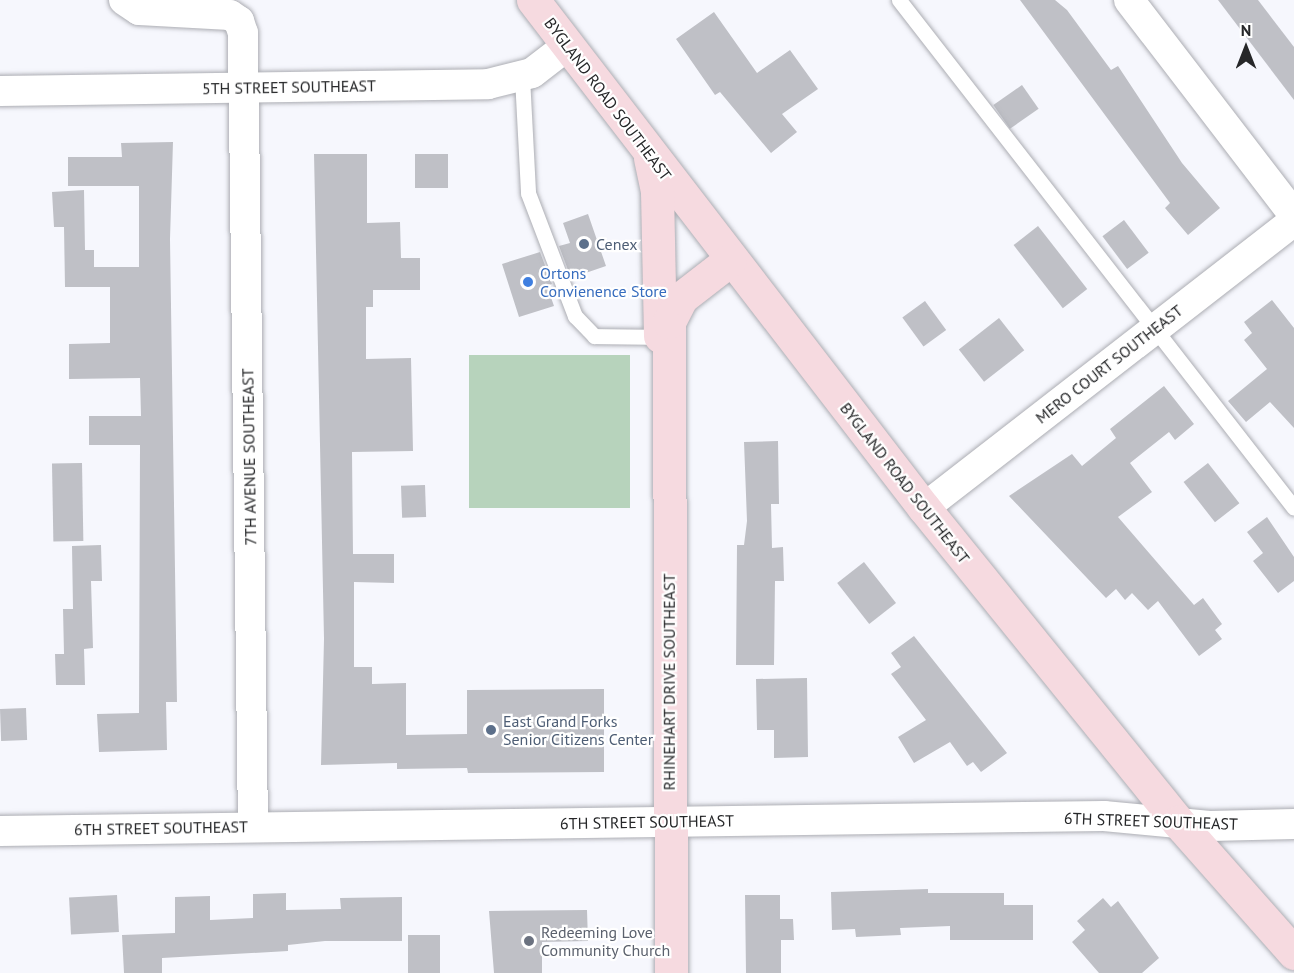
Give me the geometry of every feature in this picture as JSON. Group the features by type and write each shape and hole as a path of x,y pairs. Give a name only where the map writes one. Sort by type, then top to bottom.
{"street":[{"name":"7TH AVENUE SOUTHEAST","path":"124,0 139,10 230,15 239,21 243,33 253,827"},
{"name":"BYGLAND ROAD SOUTHEAST","path":"533,0 730,260 924,507 1178,822 1294,952"},
{"path":"1129,0 1294,215"},
{"name":"5TH STREET SOUTHEAST","path":"0,91 488,84 522,77 567,46"},
{"name":"RHINEHART DRIVE SOUTHEAST","path":"647,150 657,192 667,392 671,973"},
{"name":"MERO COURT SOUTHEAST","path":"924,507 1294,221"},
{"name":"RHINEHART DRIVE SOUTHEAST","path":"664,336 681,298 730,260"},
{"name":"6TH STREET SOUTHEAST","path":"0,831 1104,816 1178,822 1294,824"}],"lane":[{"path":"899,0 1294,508"},
{"path":"522,77 528,193 575,316 594,336 664,336"}],"green space":[{"path":"469,355 630,355 630,508 469,508"}],"building":[{"path":"1020,0 1055,0 1067,10 1111,70 1118,66 1182,163 1220,208 1188,235 1165,208 1170,203"},
{"path":"1218,0 1258,0 1294,47 1294,100"},
{"path":"714,12 757,73 790,50 818,89 782,114 797,132 771,153 720,92 715,95 676,39"},
{"path":"1022,85 1039,109 1010,129 993,105"},
{"path":"173,142 170,239 177,702 166,702 167,750 99,752 97,714 139,713 140,445 89,445 89,416 141,416 140,378 69,379 69,344 110,343 110,287 65,287 64,227 54,227 52,192 84,190 85,250 94,250 94,267 139,267 139,186 68,186 68,157 122,157 121,143"},
{"path":"314,154 367,154 367,223 400,222 401,258 420,258 420,290 373,290 373,307 366,307 366,359 411,358 413,451 352,452 353,554 394,554 394,583 354,582 354,667 372,667 372,684 406,683 406,735 467,734 467,690 604,689 604,772 468,773 467,768 397,769 397,763 321,765 324,639"},
{"path":"415,154 448,154 448,188 415,188"},
{"name":"Cenex","path":"588,214 606,266 571,278 559,246 570,243 563,223"},
{"path":"1124,220 1149,253 1127,269 1102,236"},
{"path":"1038,226 1087,289 1063,308 1014,245"},
{"path":"540,252 552,284 547,286 554,306 519,317 502,264"},
{"path":"1272,300 1294,328 1294,428 1270,402 1246,422 1228,401 1267,369 1244,340 1252,333 1244,322"},
{"path":"925,301 946,330 924,347 902,317"},
{"path":"999,318 1024,350 984,382 959,349"},
{"path":"1164,386 1194,424 1175,440 1169,432 1130,463 1152,492 1118,517 1194,605 1203,598 1222,624 1215,630 1222,639 1199,656 1158,601 1148,610 1132,593 1125,600 1116,589 1106,598 1009,496 1072,454 1082,466 1116,438 1110,429"},
{"path":"778,441 779,504 771,504 772,548 783,547 784,581 775,581 774,665 736,665 737,545 744,545 747,521 744,442"},
{"path":"82,463 83,541 53,542 52,464"},
{"path":"1208,463 1239,503 1215,522 1184,482"},
{"path":"425,485 426,517 402,518 401,486"},
{"path":"1267,517 1294,557 1294,581 1278,593 1253,561 1263,553 1247,532"},
{"path":"101,545 102,581 91,581 93,648 84,649 85,685 56,685 55,654 64,654 63,609 73,609 72,546"},
{"path":"864,562 896,603 869,624 837,583"},
{"path":"914,636 1007,753 981,772 973,762 967,766 950,742 914,763 898,737 926,720 891,674 901,667 891,653"},
{"path":"807,678 808,757 774,758 774,730 757,730 756,679"},
{"path":"26,708 27,740 1,741 0,709"},
{"path":"928,889 928,893 1004,893 1004,905 1033,905 1033,940 950,940 950,926 900,928 901,935 856,937 855,929 832,930 831,892"},
{"path":"286,893 286,910 341,909 340,898 402,897 402,941 325,941 288,945 288,951 162,958 162,973 124,973 122,935 175,933 175,897 210,896 210,920 253,918 253,894"},
{"path":"117,895 119,932 71,934 69,898"},
{"path":"745,895 780,895 780,919 793,919 794,940 781,940 781,973 746,973"},
{"path":"1103,898 1111,907 1118,901 1159,958 1142,973 1099,973 1072,942 1085,930 1077,921"},
{"name":"Redeeming Love Community Church","path":"587,910 588,941 542,942 542,973 494,973 489,911"},
{"path":"408,935 440,935 440,973 408,973"}],"place":[{"name":"Cenex","path":"584,244"},
{"name":"Ortons Convienence Store","path":"528,282"},
{"name":"East Grand Forks Senior Citizens Center","path":"491,730"},
{"name":"Redeeming Love Community Church","path":"529,941"}]}
